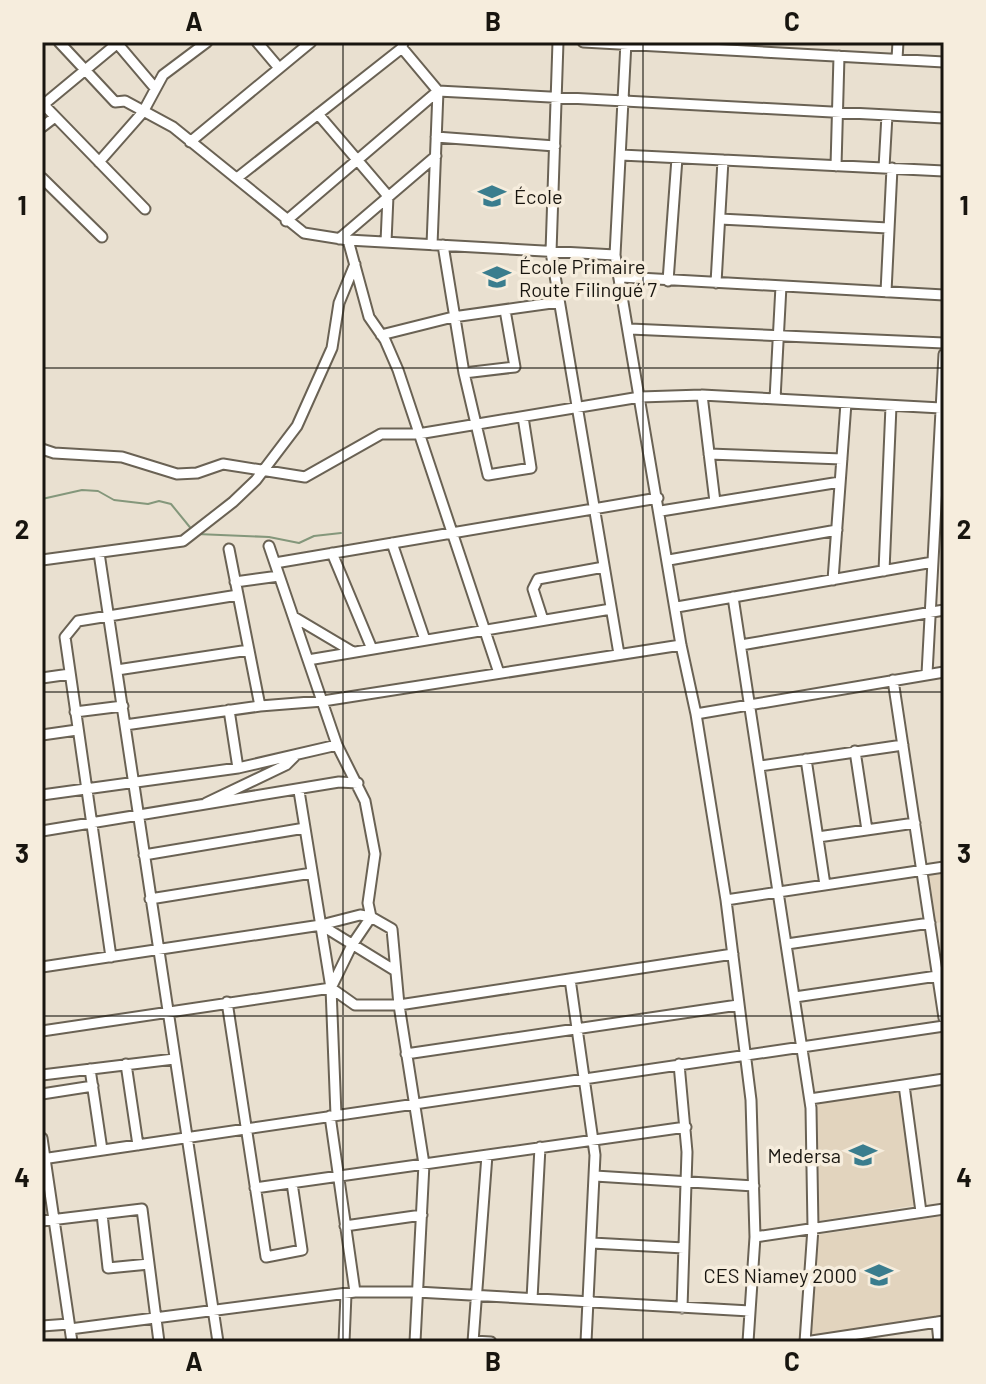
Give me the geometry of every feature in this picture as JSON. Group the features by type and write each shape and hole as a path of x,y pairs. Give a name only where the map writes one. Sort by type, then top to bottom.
{"street":[{"path":"59,42 115,102 125,101 173,127 304,233 343,239 615,255"},
{"path":"99,162 143,112 155,88 174,64 207,42"},
{"path":"257,42 279,68"},
{"path":"190,142 311,42"},
{"path":"558,42 551,252 619,654"},
{"path":"583,42 786,48 839,56 944,62"},
{"path":"897,59 898,42"},
{"path":"145,209 43,104 117,43 155,88"},
{"path":"626,43 615,255 726,900 751,1100 755,1237 748,1342"},
{"path":"237,178 403,45 438,91 432,245"},
{"path":"836,166 839,56"},
{"path":"286,221 438,91 944,118"},
{"path":"318,114 388,196 386,242"},
{"path":"886,292 887,115"},
{"path":"42,127 55,117"},
{"path":"436,137 555,146"},
{"path":"621,155 944,171"},
{"path":"343,239 436,156"},
{"path":"668,281 677,158"},
{"path":"716,283 723,160"},
{"path":"42,178 102,237"},
{"path":"720,219 888,228"},
{"path":"343,239 355,264 369,317 398,370 499,673"},
{"path":"443,245 453,317 488,475 531,468 523,417"},
{"path":"42,560 183,541 233,502 297,426 332,348 339,303 355,264"},
{"path":"621,277 944,295"},
{"path":"775,399 781,286"},
{"path":"381,335 453,317 559,302"},
{"path":"464,373 515,367 505,310"},
{"path":"630,329 944,343"},
{"path":"927,674 933,562 939,542 944,354"},
{"path":"42,449 54,453 122,457 177,474 197,473 223,464 305,477 381,434 418,434 640,397 702,395 891,406 942,403"},
{"path":"702,395 715,502"},
{"path":"833,580 846,403"},
{"path":"884,571 891,406"},
{"path":"709,454 842,459"},
{"path":"661,511 840,482"},
{"path":"275,563 658,498"},
{"path":"669,560 837,530"},
{"path":"392,543 425,640"},
{"path":"269,546 337,745 365,801 375,854 368,903 371,917 352,945 331,988"},
{"path":"229,549 260,706"},
{"path":"99,553 218,1342"},
{"path":"332,553 372,649"},
{"path":"677,607 933,562"},
{"path":"543,620 533,589 538,579 604,567"},
{"path":"235,582 279,576"},
{"path":"111,957 65,637 78,621 238,595"},
{"path":"733,597 810,1099 813,1228 805,1342 940,1322 939,1342"},
{"path":"308,660 611,609"},
{"path":"741,645 944,610"},
{"path":"293,617 353,652"},
{"path":"125,725 260,706 323,701 681,645"},
{"path":"117,670 249,650"},
{"path":"696,714 944,672"},
{"path":"42,678 70,674"},
{"path":"893,680 930,923 941,975 944,1018"},
{"path":"75,712 123,706"},
{"path":"229,710 238,768"},
{"path":"42,735 77,730"},
{"path":"42,795 238,768 337,745"},
{"path":"760,766 903,745"},
{"path":"855,751 867,830"},
{"path":"196,807 286,765 296,754"},
{"path":"806,759 825,885"},
{"path":"42,831 339,782 358,783"},
{"path":"299,791 331,988 333,1115 350,1293 344,1342"},
{"path":"818,837 915,823"},
{"path":"144,855 305,828"},
{"path":"726,900 944,867"},
{"path":"150,899 312,873"},
{"path":"42,967 321,925 350,917 371,917 392,929 394,970 424,1164 415,1342"},
{"path":"787,944 930,923"},
{"path":"321,925 394,970"},
{"path":"42,1031 331,988 355,1005 399,1005 733,954"},
{"path":"795,997 941,975"},
{"path":"570,979 595,1140 586,1342"},
{"path":"227,1002 266,1257 300,1252 292,1183"},
{"path":"406,1054 738,1005"},
{"path":"44,1159 944,1026"},
{"path":"42,1075 174,1059"},
{"path":"126,1064 138,1145"},
{"path":"679,1064 686,1127 682,1308"},
{"path":"90,1069 102,1150"},
{"path":"810,1099 944,1079"},
{"path":"904,1085 921,1212"},
{"path":"42,1094 93,1086"},
{"path":"255,1188 686,1127"},
{"path":"42,1138 72,1342"},
{"path":"532,1299 540,1147"},
{"path":"487,1155 473,1341 491,1342"},
{"path":"595,1176 754,1186"},
{"path":"42,1221 142,1209 159,1342"},
{"path":"755,1237 944,1209"},
{"path":"102,1214 108,1268 149,1264"},
{"path":"345,1226 422,1215"},
{"path":"592,1243 684,1248"},
{"path":"42,1326 69,1327 155,1319 350,1293 417,1292 750,1311"}],"shaded area":[{"path":"944,873 944,922 934,923 927,876"},
{"path":"901,1090 917,1205 818,1221 817,1102"},
{"name":"CES Niamey 2000","path":"944,1216 944,1316 810,1336 816,1235"}],"waterway":[{"path":"42,499 82,490 98,491 114,500 148,504 159,501 171,504 193,531"},
{"path":"197,534 269,537 299,543 314,536 341,533"}],"place":[{"name":"École","path":"492,196"},
{"name":"École Primaire Route Filingué 7","path":"497,277"},
{"name":"Medersa","path":"863,1155"},
{"name":"CES Niamey 2000","path":"879,1275"}]}
